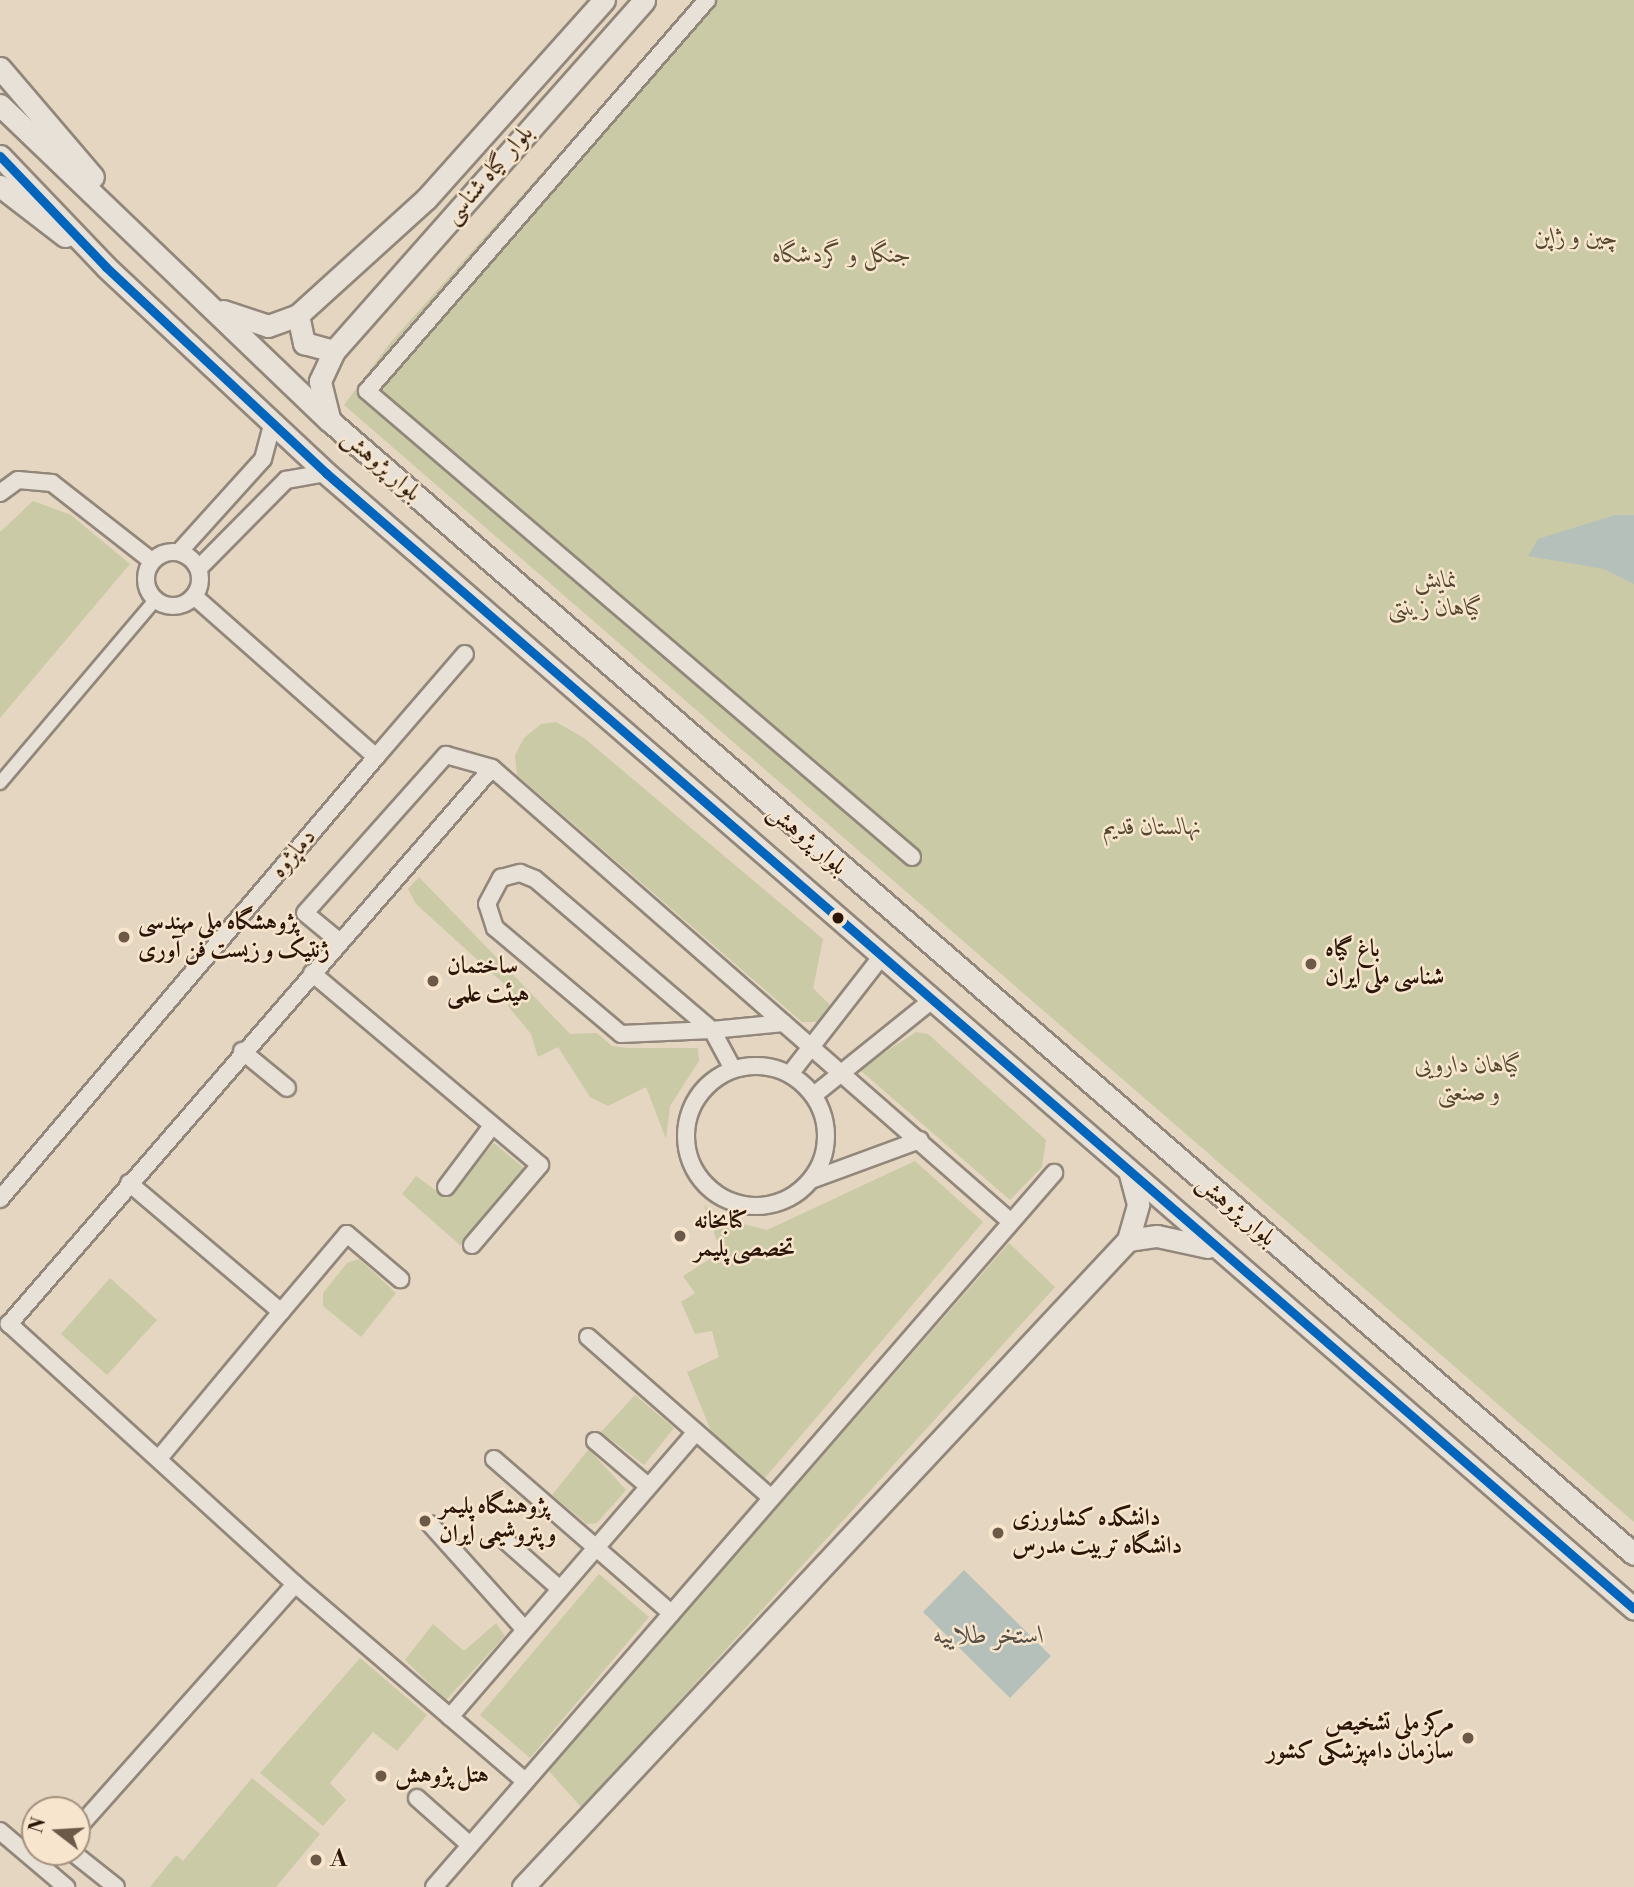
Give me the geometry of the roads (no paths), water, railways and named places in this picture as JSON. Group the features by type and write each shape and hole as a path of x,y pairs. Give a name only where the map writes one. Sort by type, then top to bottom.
{"street":[{"name":"بلوار گیاه شناسی","path":"298,315 426,199 604,0"},
{"name":"بلوار گیاه شناسی","path":"330,421 320,380 334,351 644,0"},
{"path":"707,0 367,391 912,857"},
{"path":"0,68 117,210"},
{"name":"بلوار پژوهش","path":"0,105 117,210 330,421 1634,1554"},
{"name":"بلوار پژوهش","path":"0,156 106,267 272,425 1217,1250 1634,1609"},
{"path":"0,186 106,267"},
{"path":"213,307 268,326 298,315 304,343 334,351"},
{"path":"152,561 179,552 263,459 272,425"},
{"path":"152,561 146,579 156,599 178,606 194,596 199,568 286,480 326,473"},
{"path":"0,493 18,480 52,483 152,561"},
{"path":"179,552 199,568"},
{"path":"194,596 376,757"},
{"path":"0,783 156,599"},
{"name":"دماپژوه","path":"0,1199 465,654"},
{"path":"340,942 305,913 446,755 492,768 1010,1221"},
{"path":"492,768 243,1051 9,1324 161,1456 295,1584 525,1781"},
{"path":"733,1069 712,1030 534,879 520,873 501,878 487,904 495,928 621,1034 712,1030 783,1023"},
{"path":"790,1074 881,957"},
{"path":"312,973 540,1165 472,1245"},
{"path":"814,1095 839,1069 931,1001"},
{"path":"243,1051 287,1088"},
{"path":"811,1180 827,1138 814,1095 790,1074 755,1065 733,1069 712,1080 688,1120 686,1143 700,1177 725,1199 748,1206 782,1200 811,1180 919,1140"},
{"path":"446,1186 492,1126"},
{"path":"434,1887 1054,1173"},
{"path":"523,1887 1128,1240 1138,1204 1130,1174"},
{"path":"129,1183 281,1312"},
{"path":"161,1456 347,1234 400,1279"},
{"path":"1128,1240 1157,1236 1217,1250"},
{"path":"588,1337 771,1498"},
{"path":"450,1717 695,1432"},
{"path":"595,1441 648,1486"},
{"path":"494,1459 671,1613"},
{"path":"430,1524 525,1630"},
{"path":"508,1542 560,1589"},
{"path":"91,1813 295,1584"},
{"path":"417,1798 470,1845"},
{"path":"0,1831 66,1887"},
{"path":"90,1866 116,1887"}],"water":[{"path":"1615,515 1634,515 1634,584 1604,569 1528,556 1538,539"},
{"name":"استخر طلاییه","path":"964,1570 1051,1656 1010,1698 923,1612"}],"place":[{"name":"پژوهشگاه ملی مهندسی ژنتیک و زیست فن آوری","path":"124,937"},
{"name":"باغ گیاه‌ شناسی ملی ایران","path":"1311,964"},
{"name":"ساختمان هیئت علمی","path":"433,981"},
{"name":"کتابخانه تخصصی پلیمر","path":"680,1236"},
{"name":"پژوهشگاه پلیمر و پتروشیمی ایران","path":"425,1521"},
{"name":"دانشکده کشاورزی دانشگاه تربیت مدرس","path":"998,1533"},
{"name":"مرکز ملی تشخیص سازمان دامپزشکی کشور","path":"1468,1738"},
{"name":"هتل پژوهش","path":"381,1776"},
{"name":"A","path":"316,1860"}],"park label":[{"name":"چین و ژاپن","path":"1576,238"},
{"name":"جنگل و گردشگاه","path":"842,256"},
{"name":"نمایش گیاهان زینتی","path":"1436,595"},
{"name":"نهالستان قدیم","path":"1152,828"},
{"name":"گیاهان دارویی و صنعتی","path":"1469,1080"}]}
